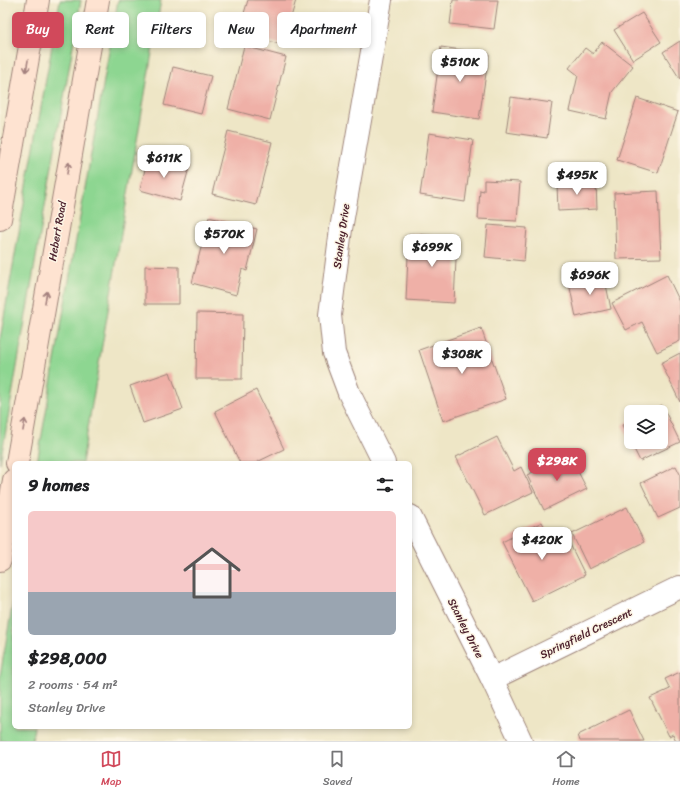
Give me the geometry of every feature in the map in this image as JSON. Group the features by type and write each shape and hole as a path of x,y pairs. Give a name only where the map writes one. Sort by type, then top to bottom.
{"main road":[{"path":"0,219 38,0"},
{"name":"Hebert Road","path":"17,461 98,0"},
{"path":"0,560 12,491"}],"street":[{"name":"Stanley Drive","path":"381,0 341,228 330,315 336,360 349,393 383,461"},
{"name":"Stanley Drive","path":"412,520 492,679 521,741"},
{"name":"Springfield Crescent","path":"492,679 680,587"}],"green space":[{"path":"60,0 81,0 79,12 72,12 73,48 0,464 0,339 52,48 64,48 64,12 58,12"},
{"path":"118,0 161,0 159,12 137,12 137,48 153,48 82,461 37,461 110,48 129,48 129,12 116,12"},
{"path":"12,607 12,729 34,729 32,741 0,741 0,676"}],"building":[{"path":"248,0 296,0 293,12 277,12 277,43 269,41 269,12 244,12"},
{"path":"453,0 498,0 494,29 450,24"},
{"path":"642,13 661,42 633,60 614,30"},
{"path":"680,41 680,79 663,52"},
{"path":"602,42 633,66 612,92 606,119 570,111 578,75 569,68 585,48 593,54"},
{"path":"441,47 489,54 479,119 432,112"},
{"path":"243,48 252,48 286,57 270,120 228,109"},
{"path":"173,67 211,76 201,114 164,105"},
{"path":"511,97 552,103 547,138 506,132"},
{"path":"637,98 678,112 658,173 617,160"},
{"path":"228,131 272,142 256,205 212,194"},
{"path":"429,133 473,140 465,202 420,195"},
{"path":"148,157 189,168 180,201 140,190"},
{"path":"484,180 520,182 517,221 478,219 480,190 484,191"},
{"path":"596,182 597,209 558,211 557,184"},
{"path":"658,191 661,258 616,259 614,193"},
{"path":"209,217 257,229 247,271 242,269 236,295 192,283"},
{"path":"488,225 527,228 524,261 485,257"},
{"path":"409,234 457,237 454,303 406,300"},
{"path":"145,266 179,267 179,304 145,304"},
{"path":"604,275 611,309 576,317 569,283"},
{"path":"667,275 680,302 680,341 657,352 642,322 626,330 612,303"},
{"path":"197,313 243,314 242,379 196,379"},
{"path":"481,328 506,399 443,421 419,350"},
{"path":"680,353 680,402 661,363"},
{"path":"170,372 183,409 143,423 130,386"},
{"path":"256,390 284,449 259,461 239,461 215,411"},
{"path":"668,417 680,442 668,448"},
{"path":"497,437 514,471 521,467 533,492 485,515 456,457"},
{"path":"634,449 665,449 640,461"},
{"path":"569,454 587,489 544,510 527,475"},
{"path":"676,466 680,474 680,508 658,518 641,483"},
{"path":"627,507 644,542 589,569 572,534"},
{"path":"542,522 555,547 568,540 585,575 532,601 502,542"},
{"path":"680,672 680,741 676,741 673,734 669,736 650,698 670,689 665,679"},
{"path":"629,710 644,741 580,741 578,735"}]}
